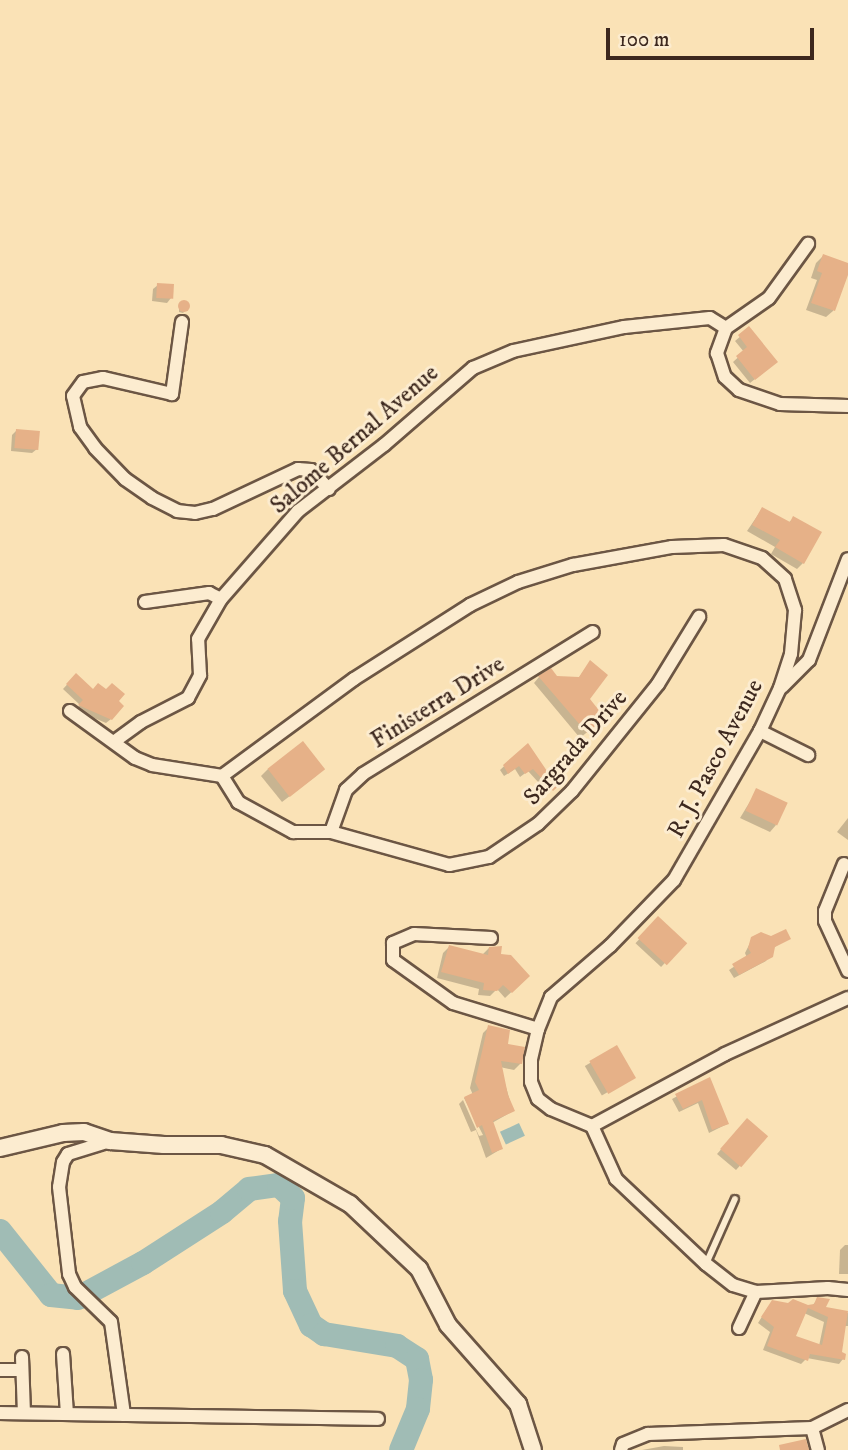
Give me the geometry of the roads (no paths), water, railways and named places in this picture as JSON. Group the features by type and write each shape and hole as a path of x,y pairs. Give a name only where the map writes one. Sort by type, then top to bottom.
{"street":[{"path":"808,244 769,298 726,328 719,341 720,366 725,377 739,390 780,404 848,406"},
{"name":"Salome Bernal Avenue","path":"115,741 141,722 188,698 200,676 198,639 221,599 298,511 329,489 460,378 488,360 555,341 689,318 710,318 726,328"},
{"path":"182,322 172,394 103,378 83,382 73,396 80,427 95,448 125,478 152,498 177,511 195,513 213,509 298,469 311,470 329,489"},
{"name":"R. J. Pasco Avenue","path":"222,776 354,679 470,604 518,582 573,565 672,547 724,545 762,558 785,579 795,610 791,654 780,688 760,731 674,880 610,946 551,997 538,1029 531,1059 531,1082 538,1099 551,1109 592,1126"},
{"path":"780,688 808,660 848,559"},
{"path":"145,602 209,593 221,599"},
{"name":"Sargrada Drive","path":"222,776 238,802 293,832 331,832 449,865 489,857 538,824 572,791 658,684 699,617"},
{"name":"Finisterra Drive","path":"331,832 346,790 363,774 593,632"},
{"path":"70,711 135,758 152,765 222,776"},
{"path":"760,731 808,755"},
{"path":"844,864 825,911 825,921 848,971"},
{"path":"491,938 414,934 393,943 393,960 453,1003 538,1029"},
{"path":"848,998 725,1054 592,1126 616,1179 706,1264 733,1285 756,1292 828,1288 848,1290"},
{"path":"0,1148 63,1133 84,1132 110,1141 164,1145 221,1144 265,1155 350,1204 419,1269 448,1325 518,1404 533,1450"},
{"path":"110,1141 68,1154 63,1162 59,1187 60,1213 69,1274 75,1287 104,1312 111,1322 124,1415"},
{"path":"739,1328 756,1292"},
{"path":"63,1354 67,1414"},
{"path":"0,1370 22,1363 24,1413"},
{"path":"621,1450 623,1444 648,1434 812,1428 848,1410"},
{"path":"0,1413 378,1419"},
{"path":"812,1428 818,1450"}],"lane":[{"path":"706,1264 735,1199"}],"water":[{"path":"519,1123 525,1136 506,1145 500,1132"}],"waterway":[{"path":"0,1231 51,1295 78,1298 143,1263 222,1212 249,1189 279,1185 293,1198 290,1221 295,1291 311,1325 324,1334 397,1346 417,1359 421,1380 418,1409 401,1450"}]}
